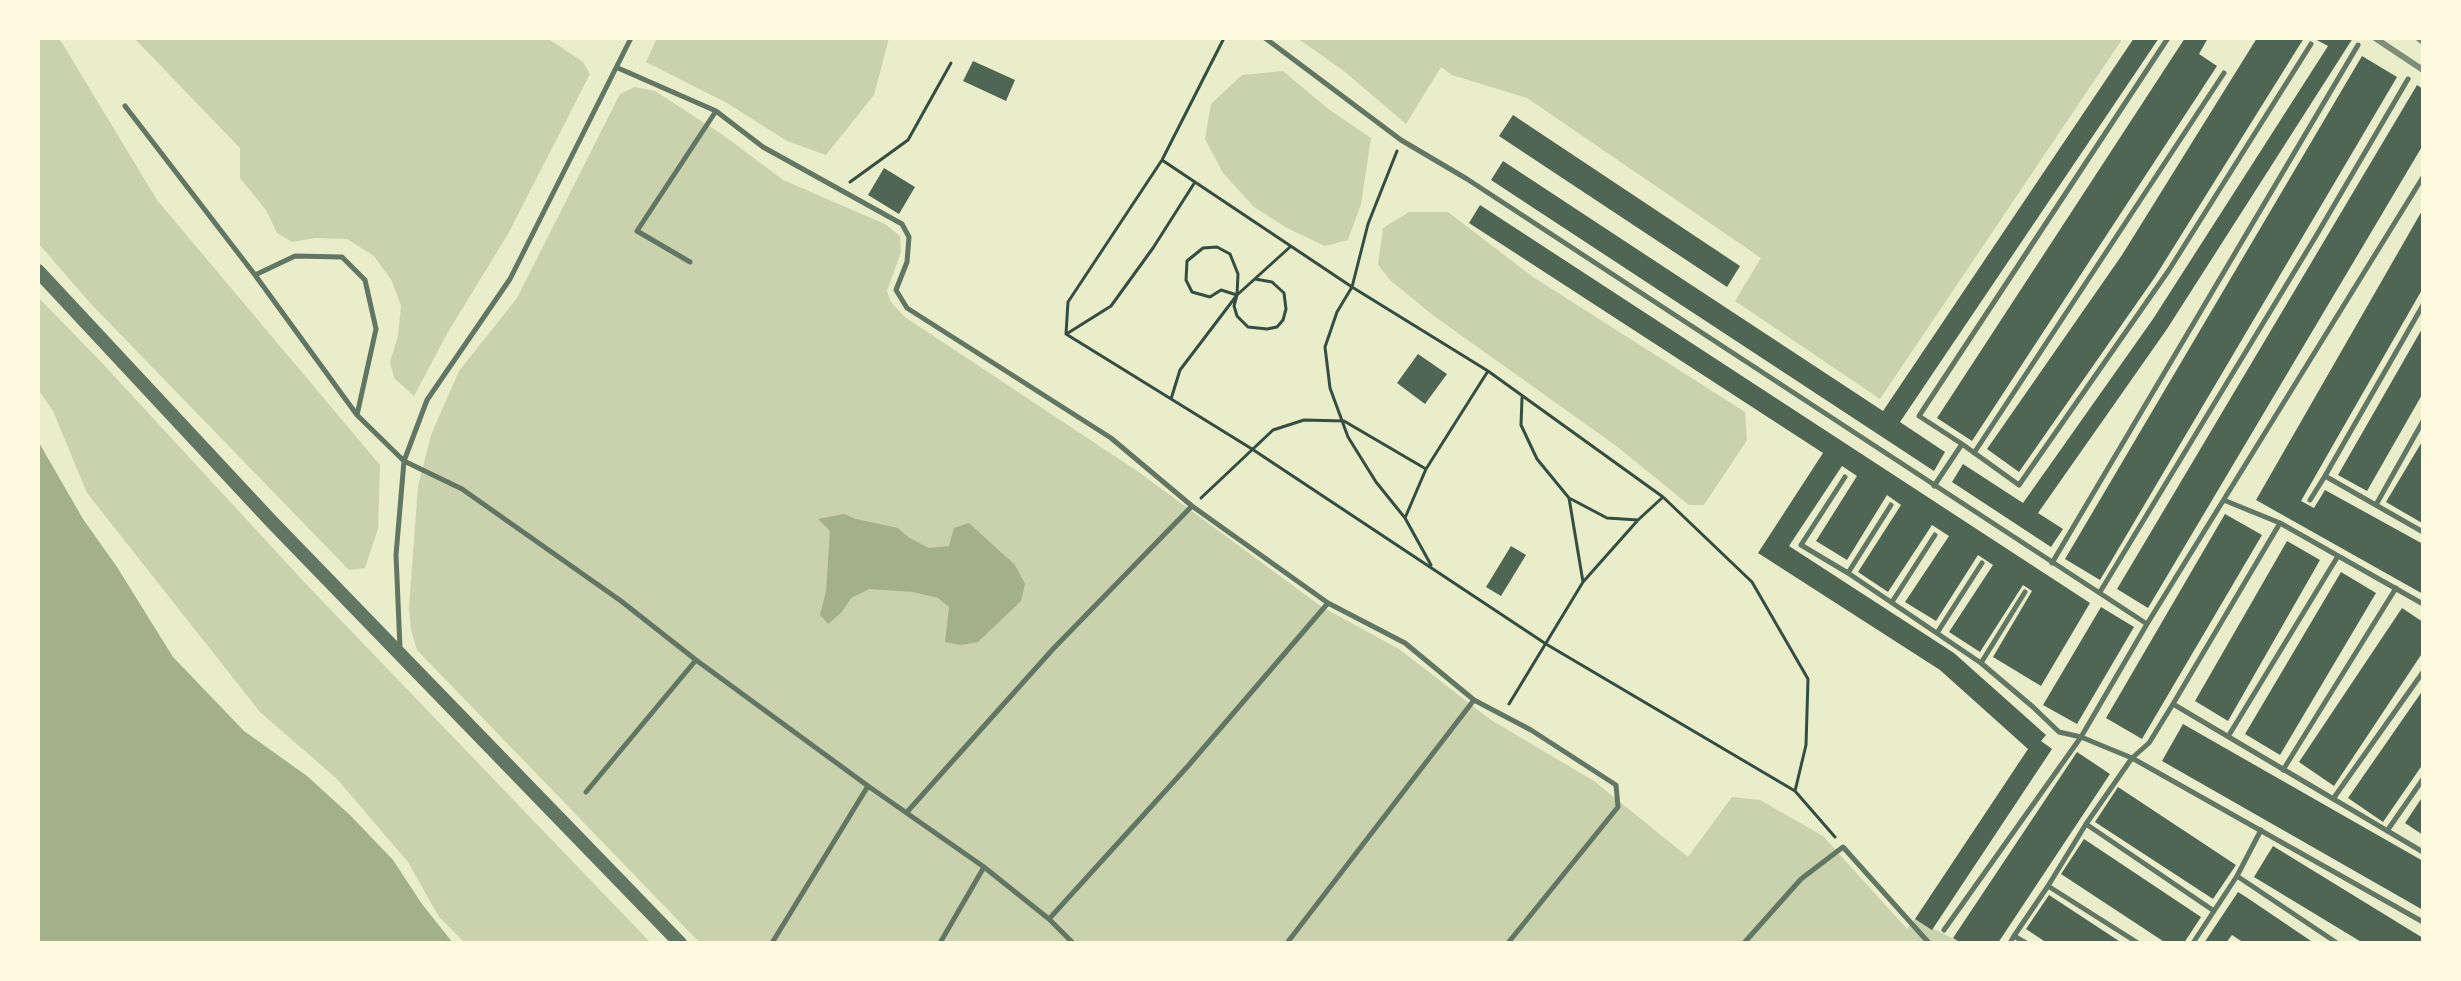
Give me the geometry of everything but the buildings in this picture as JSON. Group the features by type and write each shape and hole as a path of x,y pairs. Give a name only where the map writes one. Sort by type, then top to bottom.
{"street":[{"path":"38,271 271,521 680,943"}],"lane":[{"path":"400,653 396,555 404,461 427,400 510,279 631,38"},
{"path":"1265,38 1401,140 1467,179 2147,624"},
{"path":"2168,38 1919,416 2019,485 2169,270 2311,44"},
{"path":"2052,563 2358,45"},
{"path":"618,68 716,111 763,147 902,224 909,237 907,262 896,290 907,308 1111,438 1192,506 1328,603 1405,643 1474,700 1503,714 1616,785 1618,807 1508,943"},
{"path":"1974,454 2224,73"},
{"path":"2100,592 2408,79"},
{"path":"125,106 255,275 357,415 404,461 462,489 621,601 696,660 984,867 1049,919 1073,943"},
{"path":"690,262 637,231 716,111"},
{"path":"1944,930 2081,737 2147,624 2423,177"},
{"path":"255,275 295,256 342,257 365,280 376,329 357,415"},
{"path":"2310,500 2423,305"},
{"path":"2377,503 2423,421"},
{"path":"1934,486 1962,444"},
{"path":"2325,476 2423,532"},
{"path":"1845,477 1801,545 1981,663 2059,732 2081,737 2132,758 2423,922"},
{"path":"2226,500 2280,523 2423,604"},
{"path":"1848,573 1891,505"},
{"path":"907,812 1053,649 1192,506"},
{"path":"2010,943 2086,824 2132,758 2149,743 2280,523"},
{"path":"1892,602 1935,535"},
{"path":"2229,735 2338,556"},
{"path":"1937,633 1982,563"},
{"path":"2283,770 2396,588"},
{"path":"1981,663 2025,592"},
{"path":"1049,919 1188,766 1328,603"},
{"path":"586,792 696,660"},
{"path":"2333,799 2423,672"},
{"path":"1287,943 1474,700"},
{"path":"2173,704 2423,852"},
{"path":"2387,831 2423,779"},
{"path":"772,943 868,786"},
{"path":"2086,824 2214,911"},
{"path":"2193,943 2237,876 2261,830"},
{"path":"1744,943 1801,879 1843,847 1929,943"},
{"path":"940,943 984,867"},
{"path":"2237,876 2337,943"},
{"path":"2048,886 2138,943"},
{"path":"2014,936 2026,943"}],"path":[{"path":"1066,334 1068,302 1162,160 1224,38"},
{"path":"841,189 908,140 951,63"},
{"path":"1401,140 1368,224 1352,287 1337,312 1325,347 1330,388 1348,437 1376,482 1405,518 1432,569"},
{"path":"1162,160 1352,287 1522,395 1663,497 1752,582 1808,679 1806,745 1795,791"},
{"path":"1066,334 1111,306 1195,182"},
{"path":"1237,295 1221,290 1210,297 1192,292 1186,280 1187,261 1198,250 1210,246 1230,254 1238,274 1237,295 1234,306 1237,316 1248,327 1277,327 1286,309 1284,293 1272,282 1255,279"},
{"path":"1171,399 1180,370 1237,295 1291,246"},
{"path":"1066,334 1252,449 1546,644 1795,791 1843,847"},
{"path":"1405,518 1426,469 1488,371"},
{"path":"1522,395 1521,425 1537,459 1569,498 1607,518 1638,520"},
{"path":"1192,506 1273,430 1304,420 1344,421 1426,469"},
{"path":"1503,714 1583,582 1638,520 1663,497"},
{"path":"1569,498 1583,582"}],"shaded area":[{"path":"38,38 59,38 157,200 380,465 378,529 365,568 349,570 92,305 38,243"},
{"path":"134,38 547,38 583,62 590,74 508,234 448,332 414,396 394,378 390,362 398,336 401,306 392,281 374,256 347,239 315,238 292,242 277,233 266,210 240,178 240,148"},
{"path":"657,38 889,38 874,95 826,155 787,141 727,103 646,62"},
{"path":"1297,38 2123,38 1880,399 1735,301 1761,258 1527,98 1452,75 1441,67 1406,124 1344,71"},
{"path":"1283,71 1327,108 1371,138 1361,204 1348,240 1325,246 1287,228 1254,207 1223,173 1205,139 1211,104 1242,75"},
{"path":"635,87 655,91 723,135 783,180 885,224 900,236 901,252 887,291 891,302 905,317 1140,473 1322,607 1399,649 1491,720 1594,781 1688,857 1732,797 1760,800 1823,836 1907,929 1915,919 1961,943 700,943 417,650 409,607 418,486 431,435 459,371 517,298 620,94"},
{"path":"1409,212 1448,212 1533,277 1745,412 1747,440 1704,505 1689,505 1615,445 1434,316 1391,281 1378,265 1383,228"},
{"path":"38,297 306,584 651,943 465,943 439,917 408,862 337,779 260,712 87,493 53,411 38,389"},
{"path":"38,441 83,519 173,657 244,731 307,776 351,816 393,860 453,943 38,943"},
{"path":"844,514 898,528 929,548 949,546 954,528 969,523 1015,565 1025,584 1021,601 978,642 961,645 945,642 949,607 938,598 913,592 869,589 851,598 842,612 828,624 820,615 826,591 830,531 818,519"}],"railway":[{"path":"2375,38 2423,70"},
{"path":"2418,38 2423,42"}]}
